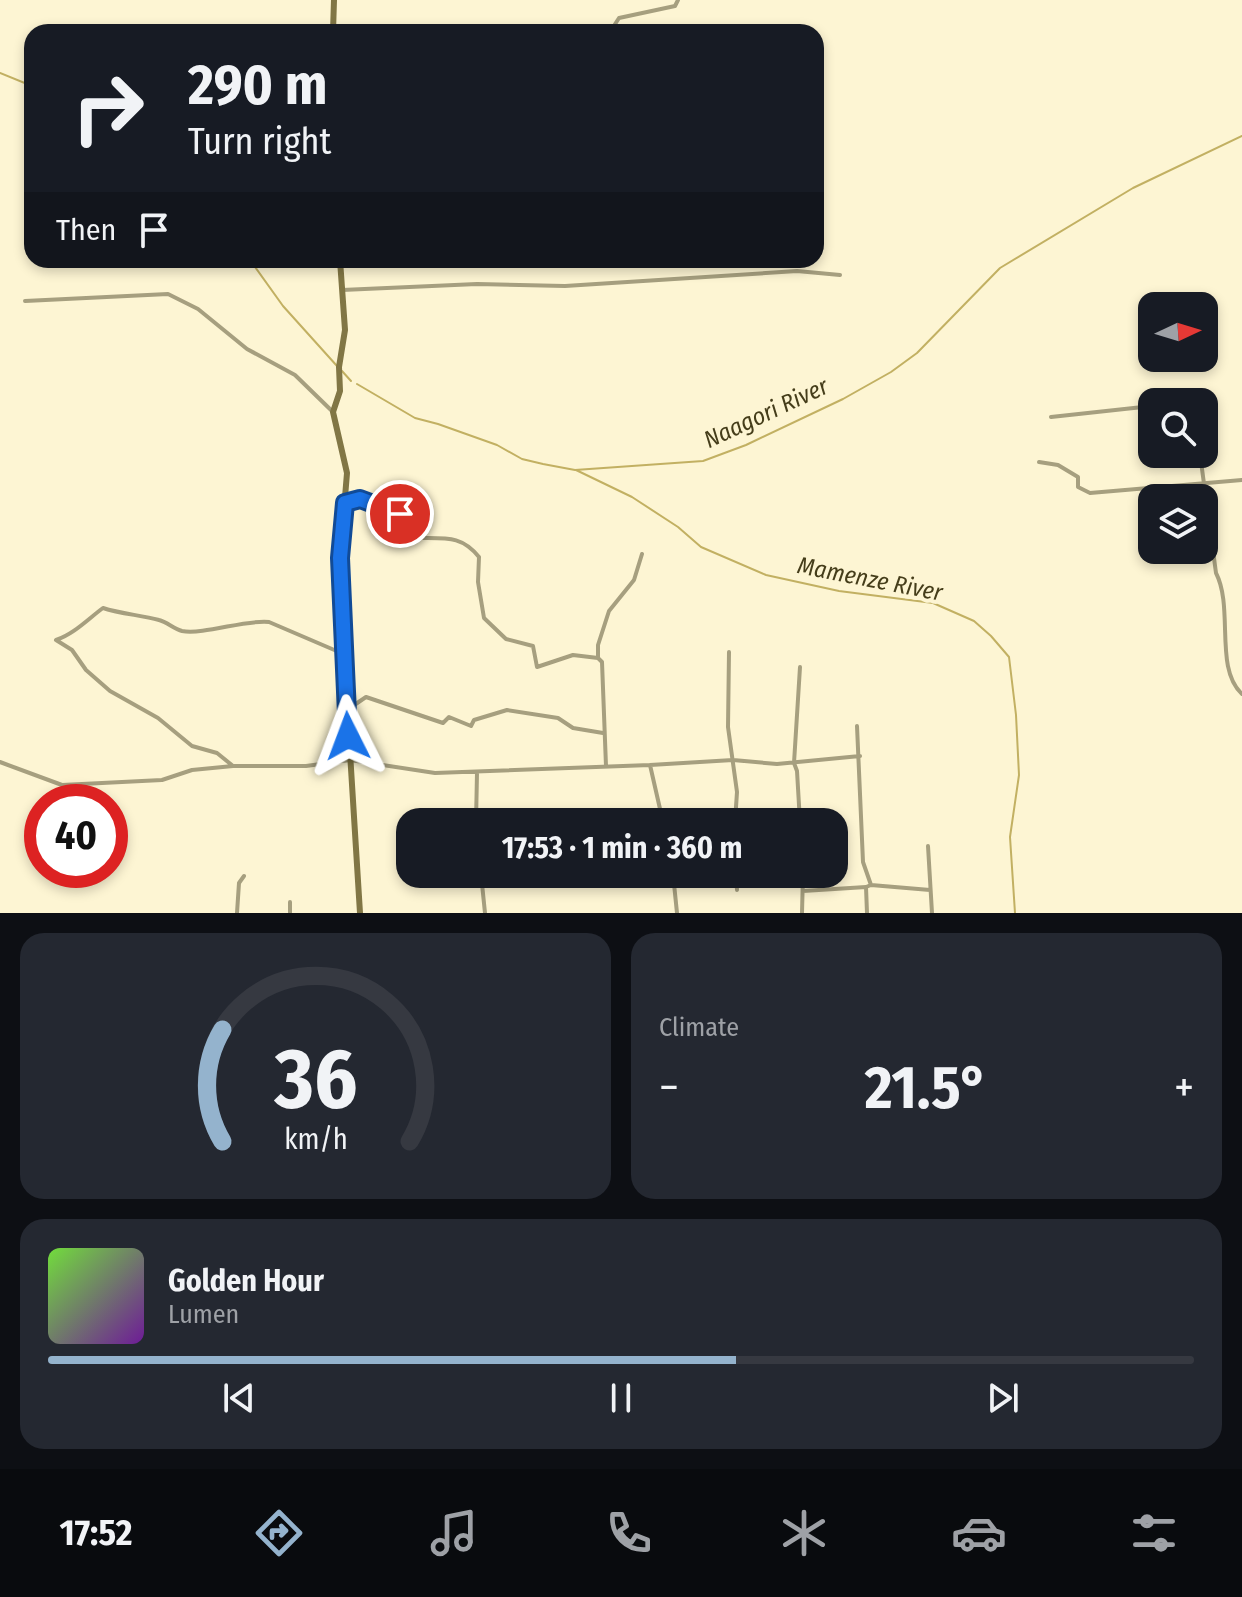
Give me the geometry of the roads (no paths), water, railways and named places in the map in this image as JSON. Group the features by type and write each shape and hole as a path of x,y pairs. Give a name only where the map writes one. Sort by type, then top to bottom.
{"street":[{"path":"333,24 334,0"},
{"path":"615,24 619,18 645,10 675,6 678,0"},
{"path":"340,268 339,290 345,330 339,367 340,391 333,412 347,473 340,558 346,711 360,913"},
{"path":"339,290 477,284 565,286 797,271 840,275"},
{"path":"25,301 168,294 198,309 247,349 295,375 333,412"},
{"path":"1051,417 1138,408"},
{"path":"1039,462 1072,471 1078,477 1078,487 1090,493 1138,489"},
{"path":"1201,468 1203,484 1242,480"},
{"path":"345,503 360,499 400,514 424,538 451,538 468,543 479,557 478,582 484,618 506,639 533,646 537,667 573,655 598,658"},
{"path":"606,766 603,673 598,645 609,611 634,580 642,554"},
{"path":"1215,564 1223,587 1228,676 1242,694"},
{"path":"233,766 217,753 192,746 158,718 110,691 86,670 72,650 56,640 68,636 82,621 103,608 160,620 182,631 222,626 234,629 260,621 269,622 346,655"},
{"path":"729,652 728,727 737,792 736,808"},
{"path":"799,808 794,763 800,667"},
{"path":"346,711 366,697 443,723 449,717 471,726 474,720 507,710 558,718 573,728 603,733"},
{"path":"857,726 863,862 869,886 867,913"},
{"path":"0,762 62,785 162,780 192,770 233,766 306,766 350,760 435,773 477,773 733,760 794,763 860,756"},
{"path":"650,765 660,808"},
{"path":"476,808 477,773"},
{"path":"928,846 932,913"},
{"path":"237,913 239,883 244,876"},
{"path":"802,913 803,891 869,886 930,890"},
{"path":"482,888 485,913"},
{"path":"674,888 677,913"},
{"path":"290,902 290,913"}],"waterway":[{"name":"Naagori River","path":"0,73 24,83"},
{"name":"Naagori River","path":"357,384 415,418 543,464 575,470 703,461 746,445 843,399 891,372 917,353 1000,268 1133,188 1242,136"},
{"name":"Naagori River","path":"256,268 283,306 337,366"},
{"name":"Naagori River","path":"342,371 351,381"},
{"name":"Mamenze River","path":"576,470 632,497 678,527 701,547 766,575 839,591 933,603 974,621 991,636 1009,657 1016,715 1019,775 1010,837 1015,913"}]}
